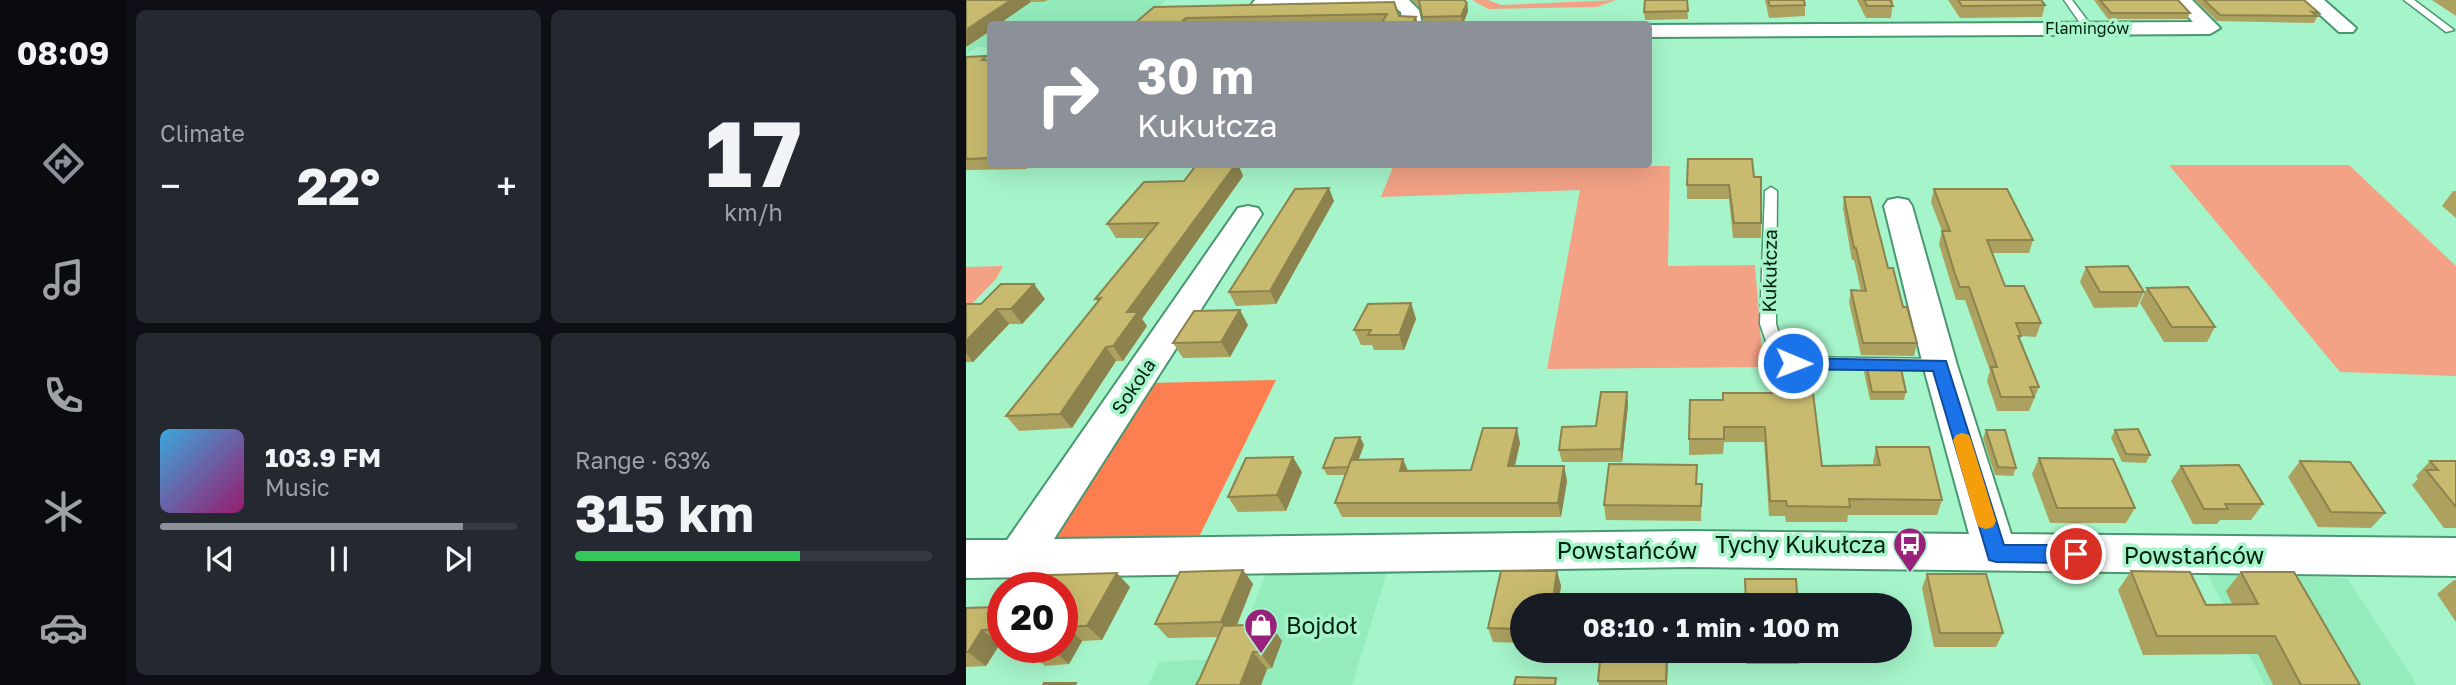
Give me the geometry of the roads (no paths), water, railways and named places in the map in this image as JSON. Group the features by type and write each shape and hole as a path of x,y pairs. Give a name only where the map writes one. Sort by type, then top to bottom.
{"street":[{"name":"Flamingów","path":"1652,30 1723,20 1920,19 2088,28 2210,28 2182,0"},
{"path":"2313,0 2346,28"},
{"path":"1235,6 1263,3 1401,4 1410,10 1412,21"},
{"path":"1898,206 1940,365 1996,554"},
{"name":"Sokola","path":"1019,558 1248,214"},
{"name":"Powstańców","path":"966,559 1689,549 2456,557"}],"lane":[{"path":"2067,0 2088,28"},
{"path":"2408,0 2449,30"},
{"name":"Kukułcza","path":"1771,191 1768,324 1776,349 1793,363 1940,365"}],"place":[{"name":"Tychy Kukułcza","path":"1910,574"},
{"name":"Bojdoł","path":"1261,655"}]}
